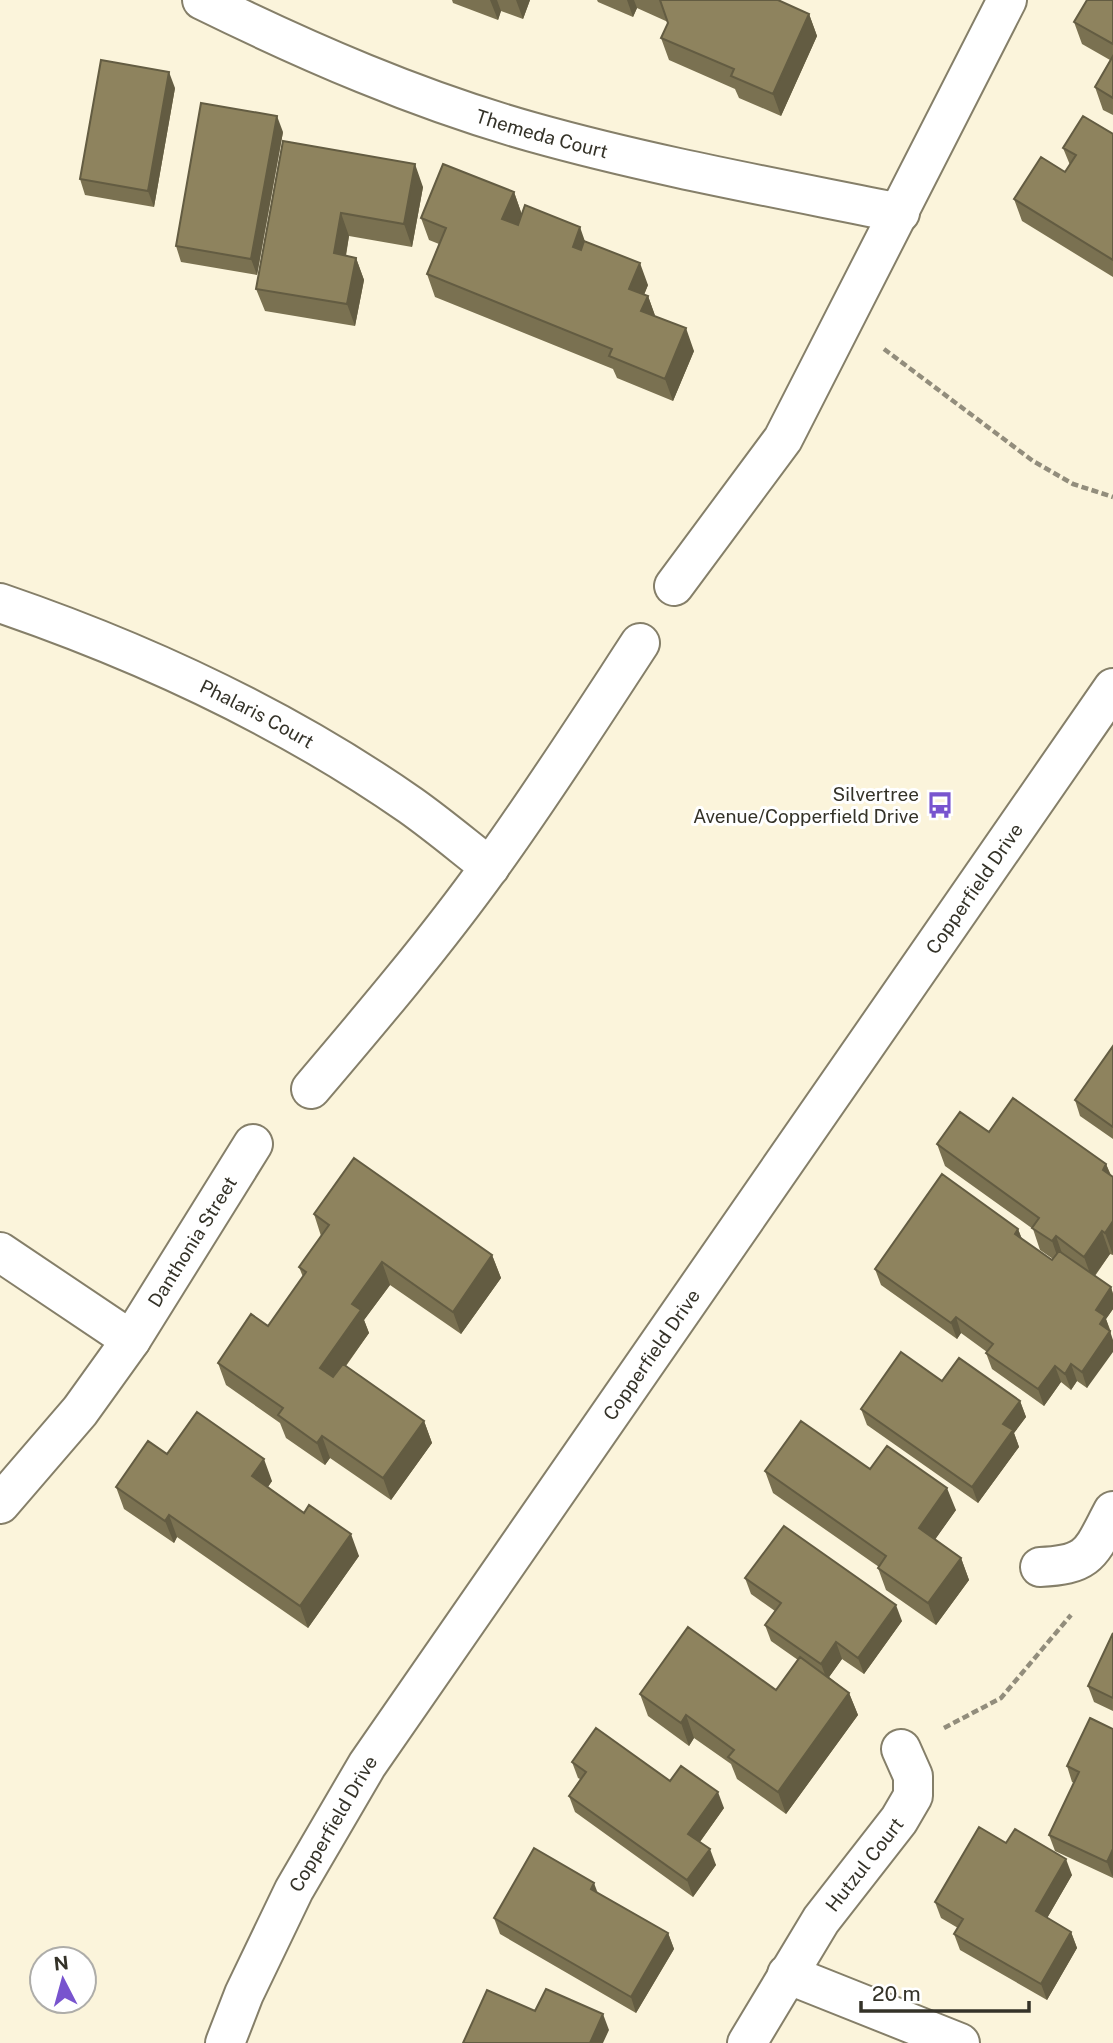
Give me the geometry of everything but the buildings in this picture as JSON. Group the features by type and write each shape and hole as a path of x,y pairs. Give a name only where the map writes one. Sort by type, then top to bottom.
{"street":[{"name":"Themeda Court","path":"202,0 282,39 398,87 530,131 648,161 900,213"},
{"path":"674,586 783,439 1007,0"},
{"name":"Phalaris Court","path":"0,603 61,624 158,665 244,706 334,757 410,805 490,867"},
{"path":"311,1089 405,977 490,867 544,790 639,643"},
{"name":"Copperfield Drive","path":"225,2043 244,1994 294,1890 367,1765 1113,688"},
{"name":"Danthonia Street","path":"0,1504 80,1412 131,1340 253,1144"},
{"path":"0,1252 131,1340"},
{"path":"1040,1567 1065,1566 1078,1562 1091,1552 1113,1511"},
{"name":"Hutzul Court","path":"747,2043 821,1920 899,1820 913,1796 913,1776 904,1754"},
{"path":"788,1974 960,2043"}],"path":[{"path":"845,319 1033,461 1073,484 1113,497"},
{"path":"904,1754 950,1723 1000,1698 1097,1584 1091,1552"}],"place":[{"name":"Silvertree Avenue/Copperfield Drive","path":"940,805"}]}
